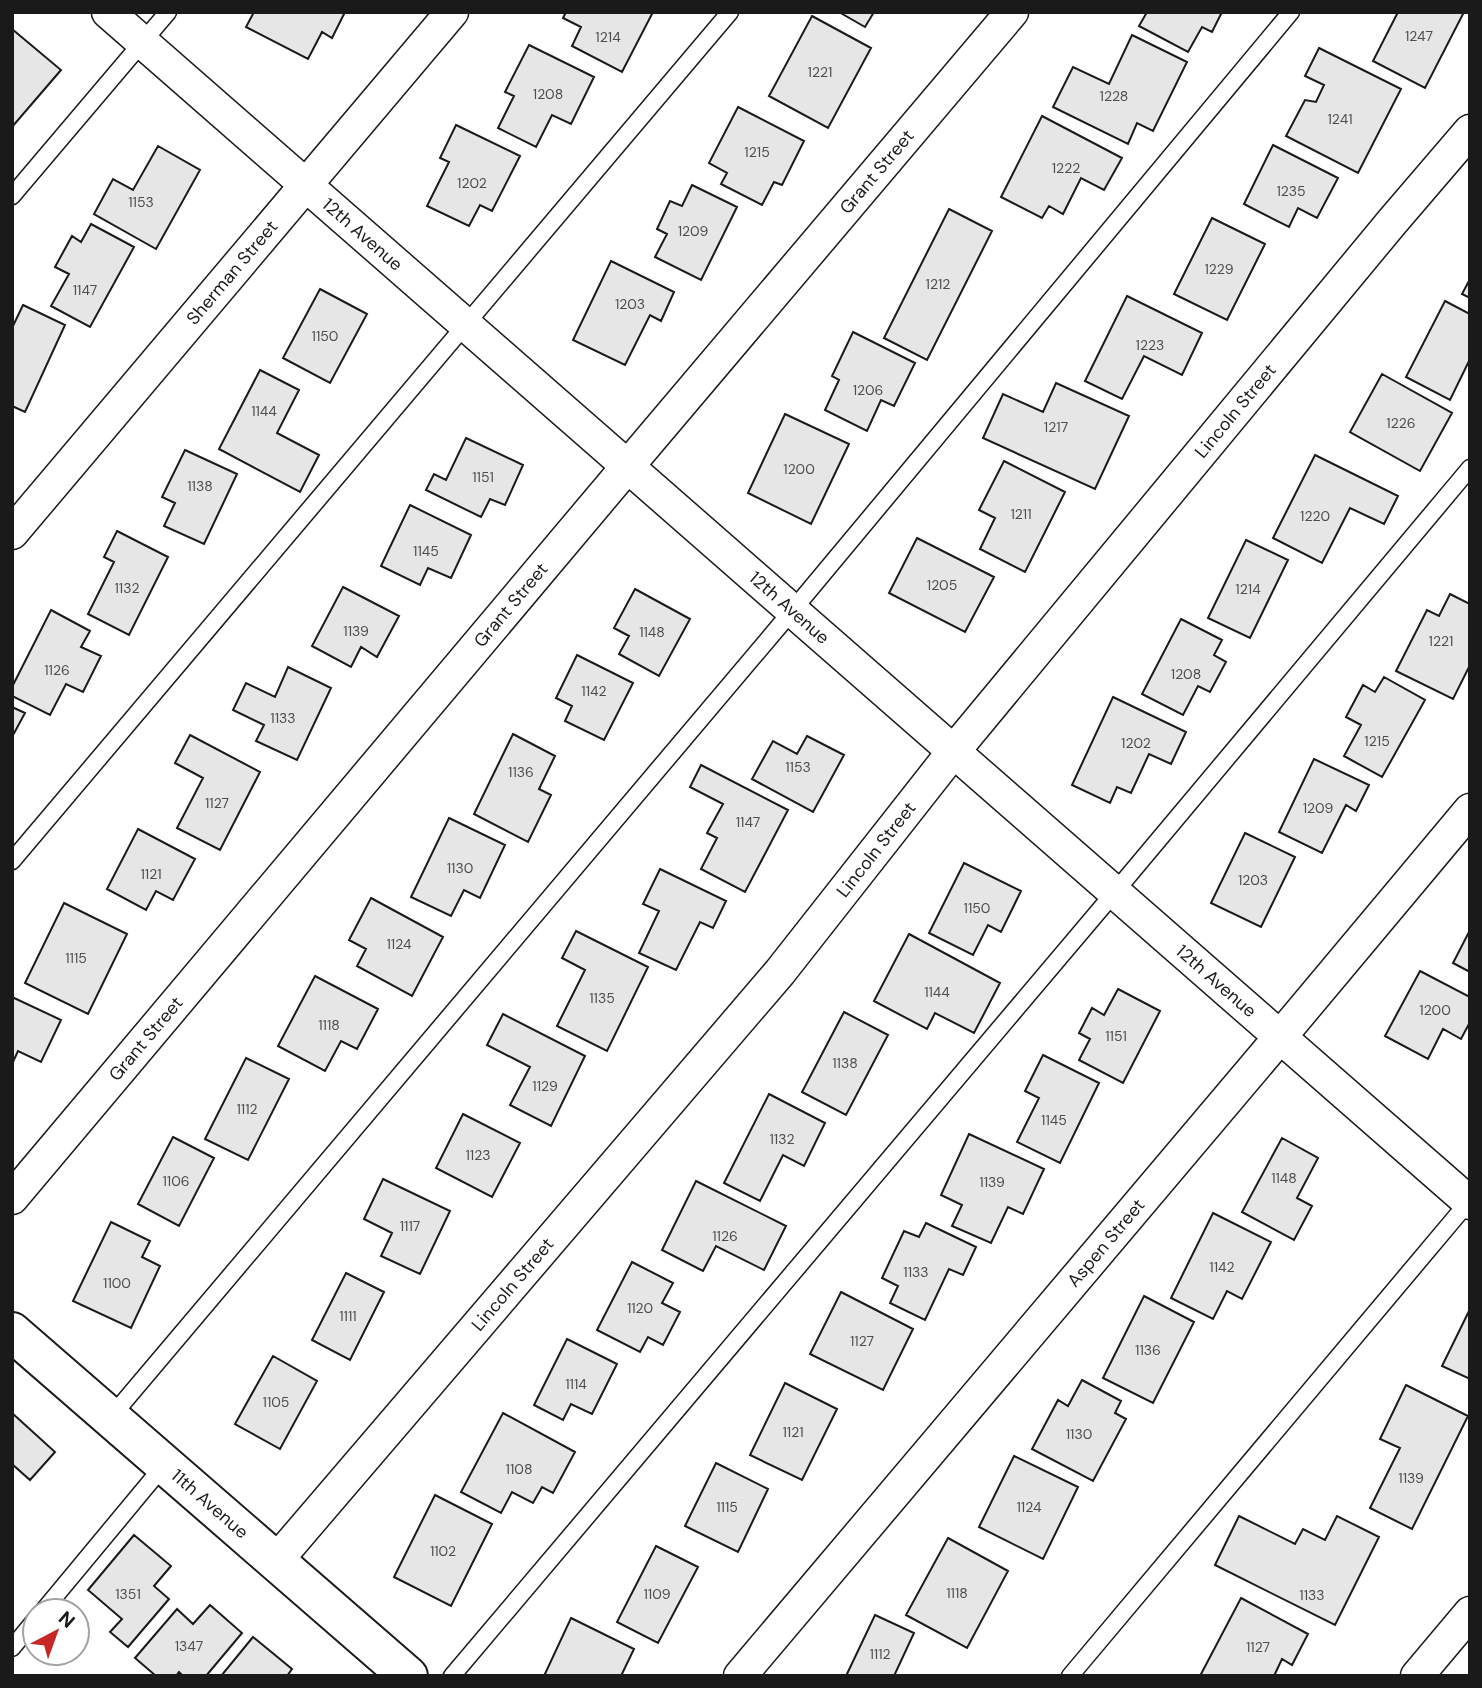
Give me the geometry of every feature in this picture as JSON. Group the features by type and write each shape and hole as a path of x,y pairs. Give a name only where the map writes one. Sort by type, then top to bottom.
{"street":[{"name":"12th Avenue","path":"108,12 1469,1202"},
{"name":"Sherman Street","path":"12,533 452,12"},
{"name":"Grant Street","path":"12,1198 1012,12"},
{"name":"Lincoln Street","path":"276,1561 780,972 953,752 1470,131"},
{"name":"Aspen Street","path":"740,1676 1470,810"},
{"name":"11th Avenue","path":"12,1332 408,1676"},
{"path":"1417,1676 1470,1613"}],"lane":[{"path":"12,196 168,12"},
{"path":"12,862 730,12"},
{"path":"110,1418 792,611 1292,12"},
{"path":"452,1676 1470,468"},
{"path":"1070,1676 1469,1202"},
{"path":"55,1597 164,1464"}],"building":[{"path":"254,12 345,12 332,38 322,32 308,59 246,27"},
{"path":"566,12 653,12 622,72 572,46 581,27 563,18"},
{"path":"839,12 874,12 865,27"},
{"path":"1147,12 1222,12 1212,32 1202,27 1188,52 1139,26"},
{"path":"1398,12 1464,12 1425,88 1373,61"},
{"path":"812,16 871,48 828,128 769,96"},
{"path":"12,29 61,70 12,127"},
{"path":"1132,35 1187,62 1153,131 1137,123 1128,144 1053,107 1073,67 1109,84"},
{"path":"529,45 594,77 571,124 552,115 536,147 498,128 514,96 505,92"},
{"path":"1319,48 1401,89 1358,173 1286,136 1305,100 1316,102 1324,85 1305,76"},
{"path":"738,107 804,141 782,185 774,182 762,205 721,184 727,173 709,163"},
{"path":"1042,116 1122,158 1104,190 1081,178 1063,214 1049,206 1042,218 1001,197"},
{"path":"456,125 520,156 492,211 480,205 469,226 427,206 449,162 440,158"},
{"path":"1273,145 1338,178 1317,218 1298,208 1289,227 1244,204"},
{"path":"158,146 200,170 156,249 94,214 113,179 133,190"},
{"path":"692,185 737,207 701,280 655,257 667,234 657,229 670,201 682,206"},
{"path":"949,209 992,231 927,360 884,338"},
{"path":"1212,218 1265,244 1227,320 1174,294"},
{"path":"91,224 134,247 90,327 51,306 69,274 55,267 72,236 81,242"},
{"path":"611,261 674,292 661,321 650,315 625,365 573,340"},
{"path":"1470,279 1470,298 1462,294"},
{"path":"320,289 367,314 330,383 283,358"},
{"path":"1127,296 1202,333 1182,375 1144,356 1122,399 1085,381"},
{"path":"1445,301 1470,314 1470,359 1450,400 1406,377"},
{"path":"23,305 65,325 25,412 12,406 12,328"},
{"path":"853,332 915,363 894,406 881,400 867,431 825,410 839,380 832,376"},
{"path":"260,370 299,390 277,433 319,455 300,492 219,449"},
{"path":"1382,374 1452,413 1420,471 1350,432"},
{"path":"1056,383 1129,416 1095,489 983,438 1003,394 1043,412"},
{"path":"785,414 849,444 811,524 748,493"},
{"path":"466,438 523,465 505,505 490,499 481,517 426,490 434,474 446,480"},
{"path":"185,450 237,474 204,544 164,526 175,503 162,497"},
{"path":"1315,455 1398,496 1384,524 1350,508 1322,563 1273,538"},
{"path":"1004,461 1065,492 1025,572 980,549 995,518 979,510"},
{"path":"410,505 471,535 451,578 428,568 420,585 381,566"},
{"path":"117,531 168,557 129,635 88,614 114,562 104,557"},
{"path":"917,538 994,577 965,632 889,593"},
{"path":"1246,540 1288,560 1250,638 1208,618"},
{"path":"343,587 399,616 377,657 361,647 351,667 312,646"},
{"path":"635,589 690,619 659,676 619,654 629,636 614,628"},
{"path":"1450,594 1470,604 1470,665 1453,699 1396,671 1427,610 1439,616"},
{"path":"51,610 90,631 81,647 101,656 83,692 66,684 50,715 12,696 12,687"},
{"path":"1181,619 1222,640 1214,655 1226,662 1210,692 1198,686 1183,715 1142,694"},
{"path":"577,655 633,683 604,740 565,721 572,706 556,698"},
{"path":"288,667 331,688 297,760 256,741 264,725 233,710 246,683 275,697"},
{"path":"1384,677 1425,700 1382,777 1344,756 1361,725 1346,717 1363,685 1375,692"},
{"path":"1113,697 1186,732 1171,764 1149,754 1131,793 1117,787 1110,803 1072,785"},
{"path":"12,707 25,713 12,737"},
{"path":"513,734 555,756 539,789 551,795 528,842 474,814"},
{"path":"190,735 260,772 220,850 177,828 203,778 175,763"},
{"path":"807,736 844,755 813,812 752,779 773,741 797,754"},
{"path":"1314,759 1369,785 1356,811 1346,805 1322,853 1279,832"},
{"path":"701,765 788,810 745,892 701,869 717,838 707,833 723,804 690,787"},
{"path":"449,818 505,845 480,898 464,890 451,916 411,897"},
{"path":"138,829 195,859 173,900 156,891 146,910 107,889"},
{"path":"1245,833 1295,857 1261,927 1211,903"},
{"path":"964,863 1021,891 1001,932 988,925 973,955 929,933"},
{"path":"660,869 726,901 713,928 700,922 676,970 639,953 659,911 643,904"},
{"path":"371,898 443,937 412,996 357,966 366,949 349,940"},
{"path":"64,903 127,934 88,1014 25,983"},
{"path":"1470,930 1470,972 1453,963"},
{"path":"576,931 648,967 607,1051 557,1026 585,970 562,958"},
{"path":"909,934 1000,983 974,1033 935,1013 927,1029 874,1001"},
{"path":"1420,971 1470,997 1470,1022 1461,1039 1443,1029 1428,1059 1385,1036"},
{"path":"315,976 378,1009 357,1049 341,1041 325,1071 278,1046"},
{"path":"1118,989 1160,1011 1123,1083 1079,1060 1090,1039 1079,1033 1092,1008 1104,1015"},
{"path":"12,997 61,1020 41,1062 18,1051 12,1064"},
{"path":"844,1012 888,1035 846,1115 802,1092"},
{"path":"503,1014 585,1056 551,1126 510,1105 530,1067 487,1045"},
{"path":"1043,1055 1099,1083 1060,1163 1017,1142 1039,1098 1025,1091"},
{"path":"246,1058 289,1079 248,1160 205,1139"},
{"path":"769,1094 825,1123 804,1166 783,1155 760,1201 724,1183"},
{"path":"463,1114 520,1143 492,1197 436,1168"},
{"path":"969,1134 1044,1169 1023,1214 1008,1207 991,1243 952,1226 962,1205 941,1195"},
{"path":"173,1137 214,1158 179,1226 138,1204"},
{"path":"1282,1138 1318,1158 1297,1198 1312,1206 1294,1240 1242,1212"},
{"path":"383,1179 450,1211 420,1274 381,1256 392,1233 364,1219"},
{"path":"696,1181 786,1226 764,1270 716,1246 703,1271 662,1250"},
{"path":"1213,1213 1271,1242 1242,1299 1227,1291 1213,1319 1171,1298"},
{"path":"111,1222 150,1241 142,1257 160,1266 131,1328 73,1301"},
{"path":"926,1223 976,1247 963,1275 949,1269 925,1320 890,1303 898,1286 882,1278 904,1231 919,1237"},
{"path":"632,1262 673,1283 662,1303 680,1312 663,1345 648,1337 640,1352 597,1330"},
{"path":"346,1273 384,1292 350,1360 312,1340"},
{"path":"841,1292 913,1329 883,1390 810,1354"},
{"path":"1144,1296 1194,1322 1153,1403 1103,1378"},
{"path":"1470,1309 1470,1379 1442,1366"},
{"path":"567,1339 617,1364 592,1414 571,1404 563,1420 534,1405"},
{"path":"273,1356 317,1381 280,1449 235,1424"},
{"path":"1082,1380 1121,1401 1115,1413 1126,1419 1093,1481 1032,1449 1058,1400 1068,1406"},
{"path":"785,1383 837,1409 802,1480 750,1455"},
{"path":"1406,1385 1468,1416 1412,1529 1370,1508 1400,1448 1380,1439"},
{"path":"12,1413 55,1452 30,1480 12,1464"},
{"path":"503,1413 575,1452 553,1493 542,1487 533,1503 512,1492 501,1513 461,1492"},
{"path":"1014,1456 1078,1487 1043,1559 979,1527"},
{"path":"716,1463 768,1489 738,1552 685,1526"},
{"path":"435,1495 492,1524 451,1606 394,1577"},
{"path":"1239,1516 1295,1544 1303,1529 1325,1540 1337,1516 1379,1537 1335,1625 1215,1565"},
{"path":"134,1535 171,1566 154,1586 169,1599 128,1647 110,1632 122,1619 88,1590"},
{"path":"948,1538 1008,1571 967,1648 906,1615"},
{"path":"656,1546 698,1567 658,1643 617,1622"},
{"path":"1241,1598 1308,1634 1292,1665 1282,1659 1274,1676 1200,1676"},
{"path":"210,1605 242,1633 206,1676 183,1676 179,1672 176,1676 156,1676 135,1658 177,1609 193,1624"},
{"path":"875,1615 914,1633 894,1676 846,1676"},
{"path":"571,1618 634,1649 621,1676 544,1676"},
{"path":"253,1637 292,1669 287,1676 221,1676"}]}
